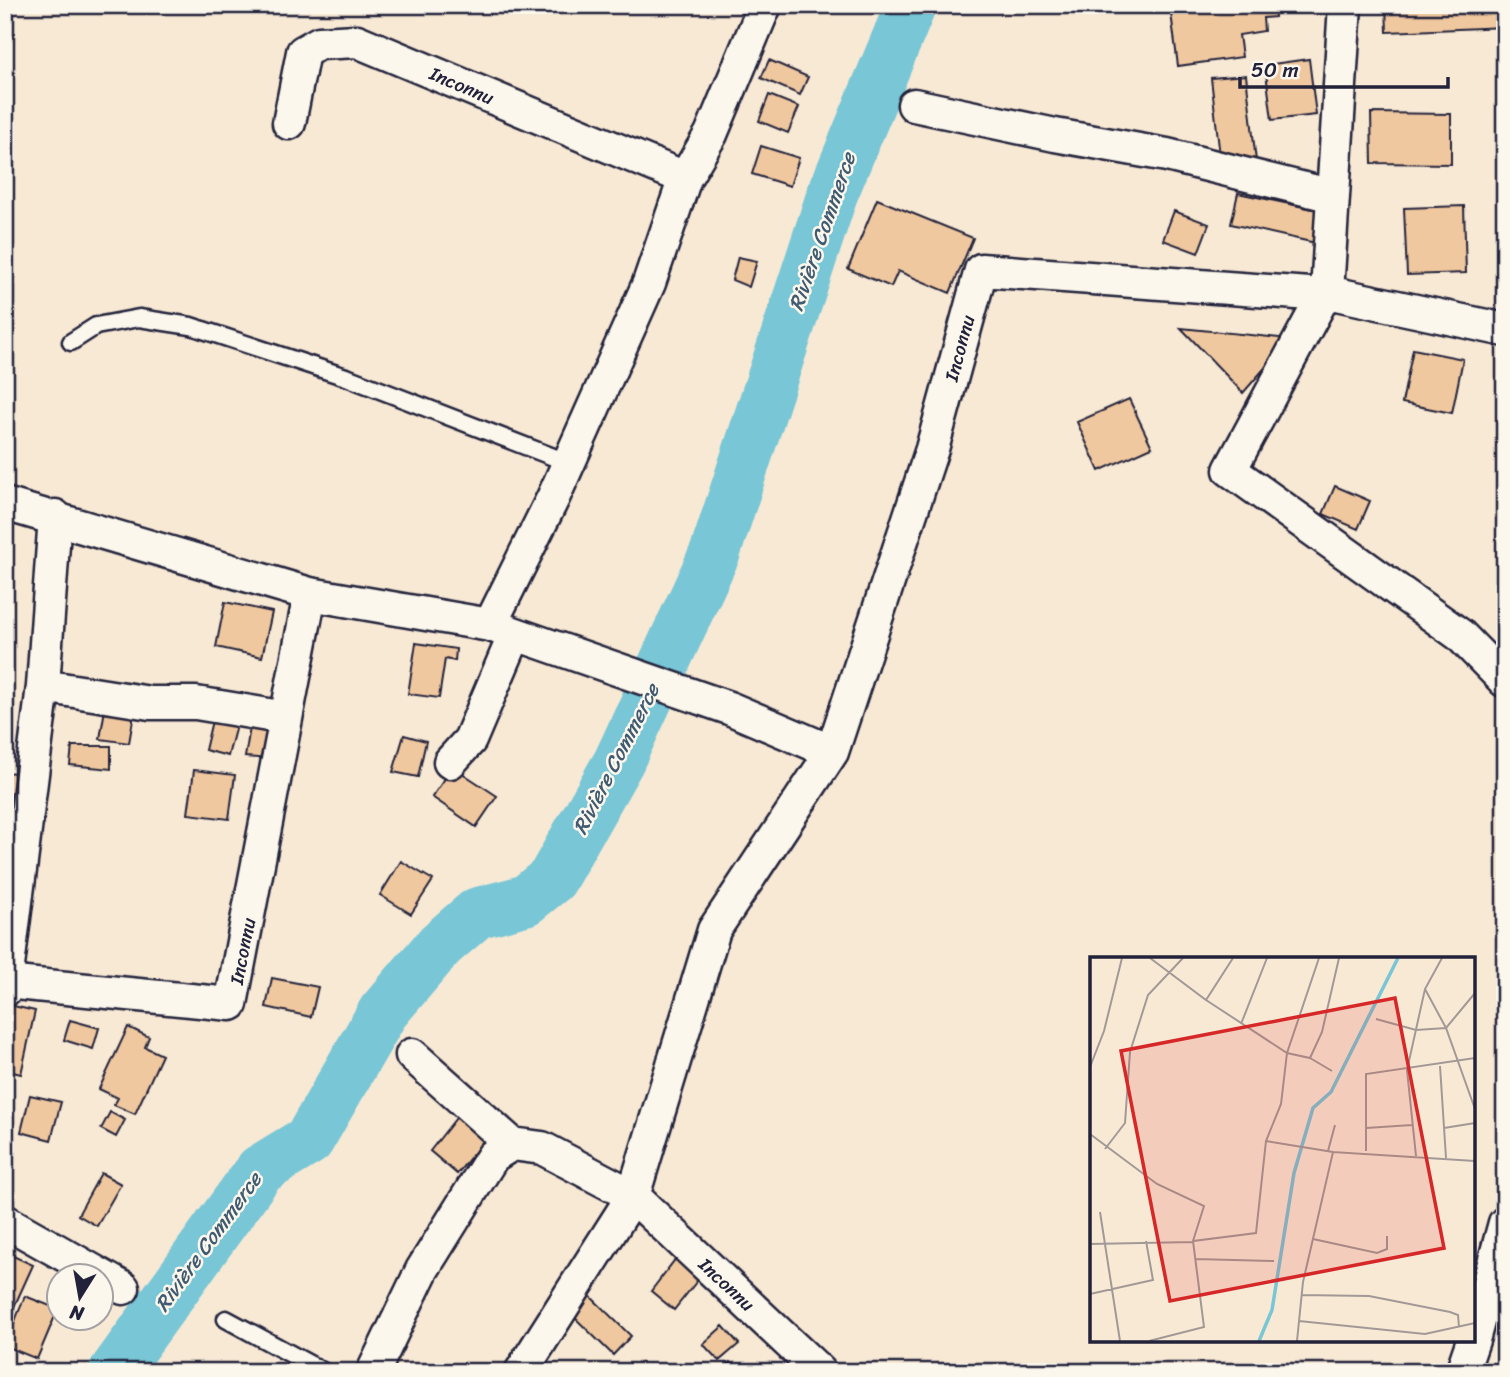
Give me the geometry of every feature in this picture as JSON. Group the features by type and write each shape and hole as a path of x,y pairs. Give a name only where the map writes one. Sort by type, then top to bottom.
{"street":[{"path":"450,762 470,740 502,629 569,463 649,283 685,178 711,134 765,5"},
{"path":"1345,5 1326,293 1230,470 1460,635 1505,681"},
{"name":"Inconnu","path":"289,122 303,52 319,43 357,41 685,178"},
{"path":"914,105 1167,155 1333,196"},
{"name":"Inconnu","path":"521,1372 627,1205 714,930 832,752 932,449 981,270 1326,293 1505,330"},
{"path":"5,504 55,516 310,594 502,629 729,708 832,752"},
{"name":"Inconnu","path":"55,516 43,686 6,985 232,1004 310,594"},
{"path":"43,686 150,703 197,703 286,718"},
{"path":"373,1372 422,1270 493,1156 512,1144 412,1055"},
{"name":"Inconnu","path":"512,1144 542,1148 627,1205 820,1372"},
{"path":"5,1221 123,1288"},
{"path":"1475,1333 1505,1223"},
{"path":"1462,1372 1472,1342"}],"lane":[{"path":"71,342 96,326 139,318 191,326 349,378 569,463"},
{"path":"226,1319 324,1372"}],"building":[{"path":"1231,5 1274,5 1275,17 1263,18 1264,31 1239,35 1242,57 1178,66 1171,13"},
{"path":"1386,5 1505,5 1505,27 1387,32"},
{"path":"1309,59 1316,115 1272,120 1265,65"},
{"path":"769,60 808,77 800,95 761,78"},
{"path":"1246,75 1256,161 1221,165 1211,78"},
{"path":"769,95 799,107 788,133 759,121"},
{"path":"1371,113 1451,114 1451,164 1372,163"},
{"path":"761,146 799,158 790,186 752,174"},
{"path":"1238,193 1327,212 1320,244 1231,224"},
{"path":"877,199 973,238 950,293 898,271 891,287 848,269"},
{"path":"1464,206 1466,273 1407,275 1404,208"},
{"path":"1174,211 1209,224 1198,253 1163,240"},
{"path":"738,257 757,261 749,287 732,280"},
{"path":"1181,328 1290,339 1243,393"},
{"path":"1413,349 1463,359 1452,413 1402,403"},
{"path":"1129,399 1152,447 1099,471 1077,422"},
{"path":"1335,486 1370,501 1358,529 1323,514"},
{"path":"225,602 272,612 262,657 216,647"},
{"path":"416,643 456,649 455,661 445,659 439,698 408,694"},
{"path":"106,703 135,708 129,743 100,739"},
{"path":"215,708 239,714 228,756 205,750"},
{"path":"252,716 279,721 269,759 245,757"},
{"path":"404,735 426,741 418,777 393,772"},
{"path":"72,746 111,746 111,769 70,765"},
{"path":"453,767 497,796 476,827 432,797"},
{"path":"194,770 235,775 229,819 188,814"},
{"path":"5,772 25,774 19,806 5,804"},
{"path":"401,861 433,880 411,914 380,895"},
{"path":"272,978 318,987 311,1017 266,1007"},
{"path":"5,1004 35,1011 21,1074 5,1070"},
{"path":"70,1020 99,1028 93,1049 64,1040"},
{"path":"128,1027 149,1037 145,1047 162,1055 135,1114 114,1105 118,1098 99,1089"},
{"path":"30,1095 61,1102 51,1140 21,1132"},
{"path":"110,1112 125,1120 116,1137 101,1129"},
{"path":"460,1113 488,1136 457,1174 430,1151"},
{"path":"101,1173 121,1184 97,1226 78,1215"},
{"path":"680,1253 704,1272 674,1310 651,1291"},
{"path":"11,1255 33,1265 14,1307 5,1304 5,1267"},
{"path":"587,1293 631,1336 613,1355 569,1312"},
{"path":"25,1296 46,1304 46,1332 48,1332 37,1359 5,1346"},
{"path":"723,1326 739,1344 719,1361 703,1344"},
{"path":"730,1362 744,1372 723,1372"}],"waterway":[{"name":"Rivière Commerce","path":"114,1372 260,1170 309,1140 383,1012 440,945 477,913 526,900 552,879 619,761 715,553 832,195 911,5"}]}
